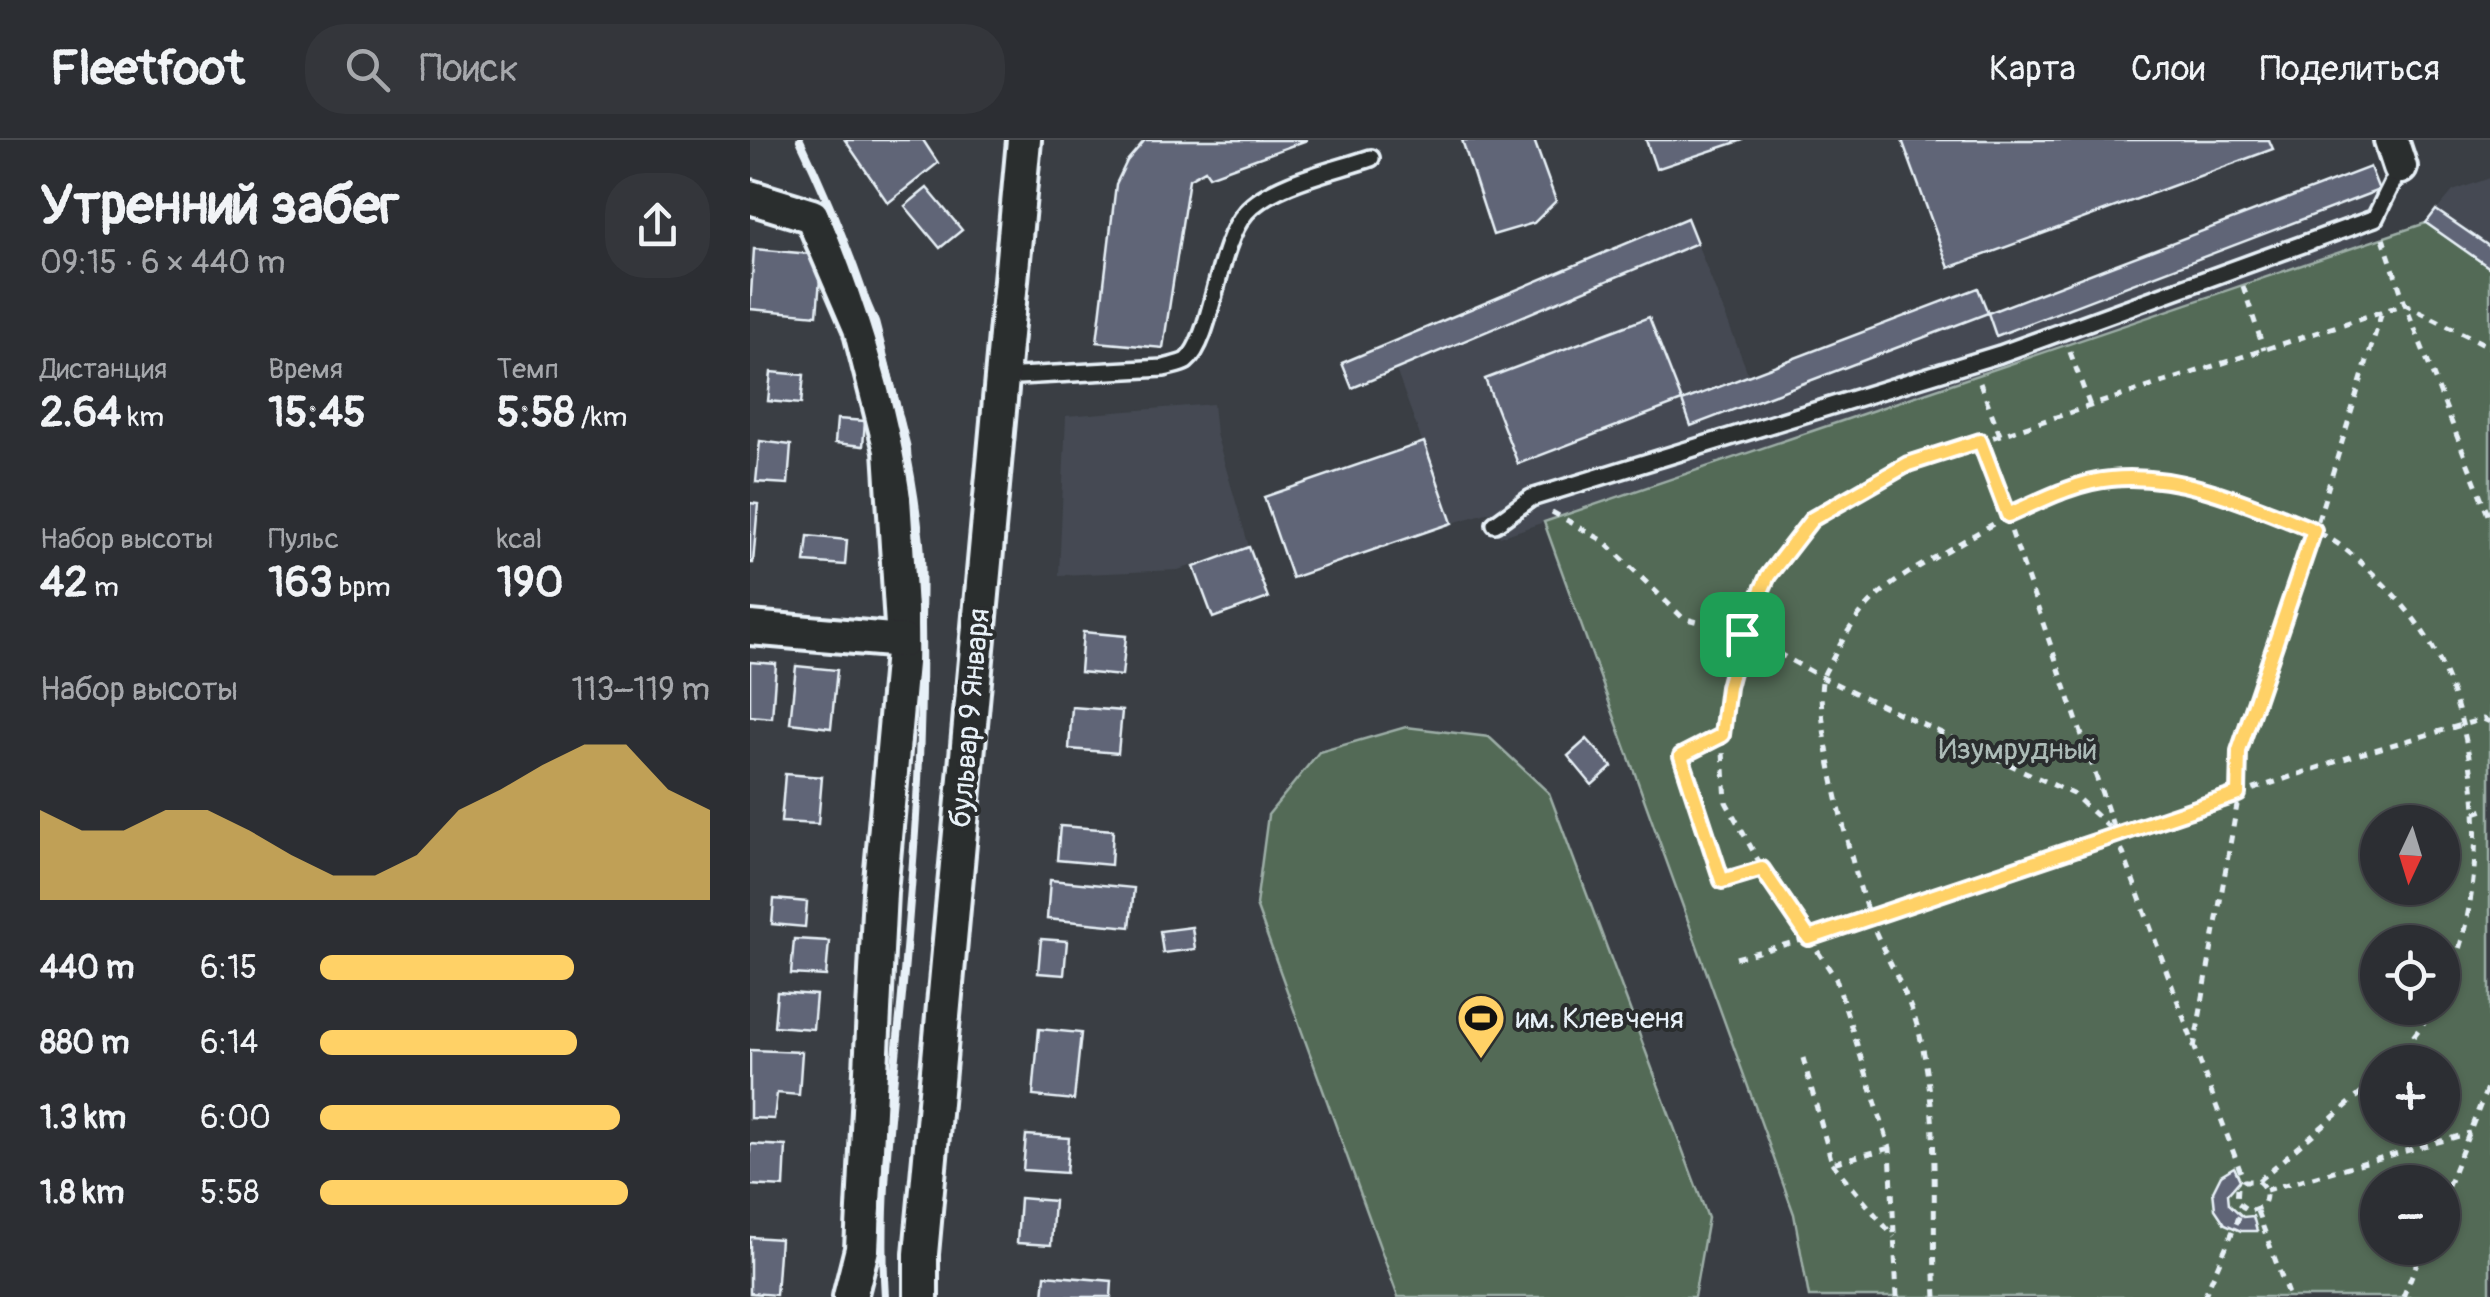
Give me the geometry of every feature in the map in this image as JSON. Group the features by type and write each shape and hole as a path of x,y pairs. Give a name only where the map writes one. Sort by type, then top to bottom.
{"street":[{"name":"бульвар 9 Января","path":"920,1297 1024,140"},
{"path":"750,197 812,216 860,328 891,450 903,641 880,892 862,1249 850,1297"},
{"path":"750,628 903,641"}],"lane":[{"path":"1496,524 1532,498 2000,354 2375,218 2396,154"},
{"path":"1002,378 1164,368 1186,361 1200,339 1230,237 1245,213 1269,193 1371,158"}],"path":[{"path":"2375,218 2490,520"},
{"path":"2241,279 2264,350"},
{"path":"1897,1297 1890,1148 1836,979 1762,869 1726,802 1722,735 1728,687 1742,634 1768,576 1812,519 1908,464 2405,304 2490,347"},
{"path":"2194,1051 2238,794 2239,751 2382,312"},
{"path":"2066,340 2090,406"},
{"path":"1975,371 2000,435"},
{"path":"1980,441 2116,834 2244,1181"},
{"path":"1936,1297 1931,1108 1920,1034 1869,915 1821,712 1823,678 1861,610 1893,582 2008,515 2062,492 2110,479 2172,482 2234,498 2314,530 2344,548 2396,596 2439,660 2463,724 2476,812 2474,878 2460,941"},
{"path":"1532,498 1604,541 1683,618 1742,634 1823,678 2073,794 2116,834"},
{"path":"1736,958 1809,938 2238,794 2463,724 2483,719 2490,722"},
{"path":"1722,735 1681,756 1722,881 1762,869"},
{"path":"2476,812 2490,808"},
{"path":"2408,1045 2425,1025"},
{"path":"1803,1058 1832,1163 1896,1240"},
{"path":"2457,1165 2490,1080"},
{"path":"2244,1181 2258,1181 2360,1094"},
{"path":"2266,1190 2470,1133"},
{"path":"1832,1163 1890,1148"},
{"path":"2204,1297 2242,1208 2235,1194 2244,1181"},
{"path":"2258,1181 2266,1190"},
{"path":"2242,1208 2256,1210 2263,1206 2266,1190"},
{"path":"2256,1210 2289,1297"},
{"path":"2403,1297 2417,1265"}],"shaded area":[{"path":"2370,167 2379,190 2360,246 1500,537 1490,512 1452,523 1396,370 1352,388 1342,363 1687,218 1749,376 1978,288 1988,312"},
{"path":"2490,178 2490,268 2426,223 2453,191"},
{"path":"1213,404 1216,434 1249,547 1178,570 1059,575 1066,416"}],"green space":[{"name":"Изумрудный","path":"2426,223 2490,268 2490,1297 1809,1297 1794,1214 1544,522"},
{"name":"им. Клевченя","path":"1406,727 1489,737 1549,793 1708,1218 1694,1297 1398,1297 1256,905 1268,815 1319,752"}],"building":[{"path":"845,140 923,140 938,163 888,203"},
{"path":"1145,140 1307,140 1209,176 1205,170 1189,179 1163,348 1097,342 1116,184 1127,161"},
{"path":"1462,140 1534,140 1556,201 1534,223 1493,235"},
{"path":"1646,140 1743,140 1656,169"},
{"path":"1902,140 2269,140 2273,149 1949,268"},
{"path":"2370,167 2379,190 1996,336 1988,313"},
{"path":"927,188 962,230 940,248 905,206"},
{"path":"2436,210 2490,247 2490,268 2426,223"},
{"path":"1687,218 1697,243 1352,388 1342,363"},
{"path":"754,249 822,255 817,315 750,309"},
{"path":"1978,288 1988,313 1691,426 1682,401"},
{"path":"1649,317 1682,401 1518,464 1485,379"},
{"path":"771,372 804,375 801,404 768,401"},
{"path":"837,419 865,421 863,446 835,443"},
{"path":"760,441 791,445 788,484 756,482"},
{"path":"1424,442 1452,523 1292,578 1264,497"},
{"path":"750,503 758,504 753,563 750,563"},
{"path":"808,536 847,540 845,565 805,562"},
{"path":"1249,547 1268,598 1213,618 1194,567"},
{"path":"1083,632 1126,636 1122,676 1080,672"},
{"path":"750,662 776,664 772,718 750,716"},
{"path":"796,666 837,670 831,728 790,723"},
{"path":"1072,707 1122,711 1118,753 1069,749"},
{"path":"1587,739 1612,767 1592,785 1568,756"},
{"path":"785,774 822,777 818,824 781,822"},
{"path":"1060,826 1113,830 1111,865 1057,860"},
{"path":"1050,880 1134,888 1130,927 1047,919"},
{"path":"774,899 807,902 805,927 772,924"},
{"path":"1192,927 1195,949 1163,953 1160,931"},
{"path":"794,939 829,941 826,976 791,974"},
{"path":"1041,939 1067,941 1064,975 1038,973"},
{"path":"777,992 816,995 813,1029 774,1026"},
{"path":"1039,1029 1081,1033 1074,1100 1033,1096"},
{"path":"750,1050 802,1052 799,1095 777,1093 774,1119 750,1118"},
{"path":"1026,1135 1069,1138 1066,1173 1023,1170"},
{"path":"750,1144 786,1146 784,1187 750,1185"},
{"path":"2234,1167 2240,1180 2228,1194 2229,1204 2243,1217 2253,1216 2257,1231 2241,1231 2225,1224 2215,1209 2213,1191 2221,1175"},
{"path":"1020,1198 1054,1201 1051,1245 1017,1243"},
{"path":"750,1237 780,1239 776,1295 750,1293"},
{"path":"1045,1275 1112,1281 1111,1297 1043,1297"}],"railway":[{"path":"800,140 861,286 892,388 921,553 919,756 886,1176 885,1297"}],"place":[{"name":"им. Клевченя","path":"1481,1060"}],"route":[{"path":"1980,441 2008,515 2062,492 2110,479 2172,482 2234,498 2314,530 2239,751 2238,794 1809,938 1762,869 1722,881 1681,756 1722,735 1728,687 1742,634 1768,576 1812,519 1908,464 1980,441"}]}
